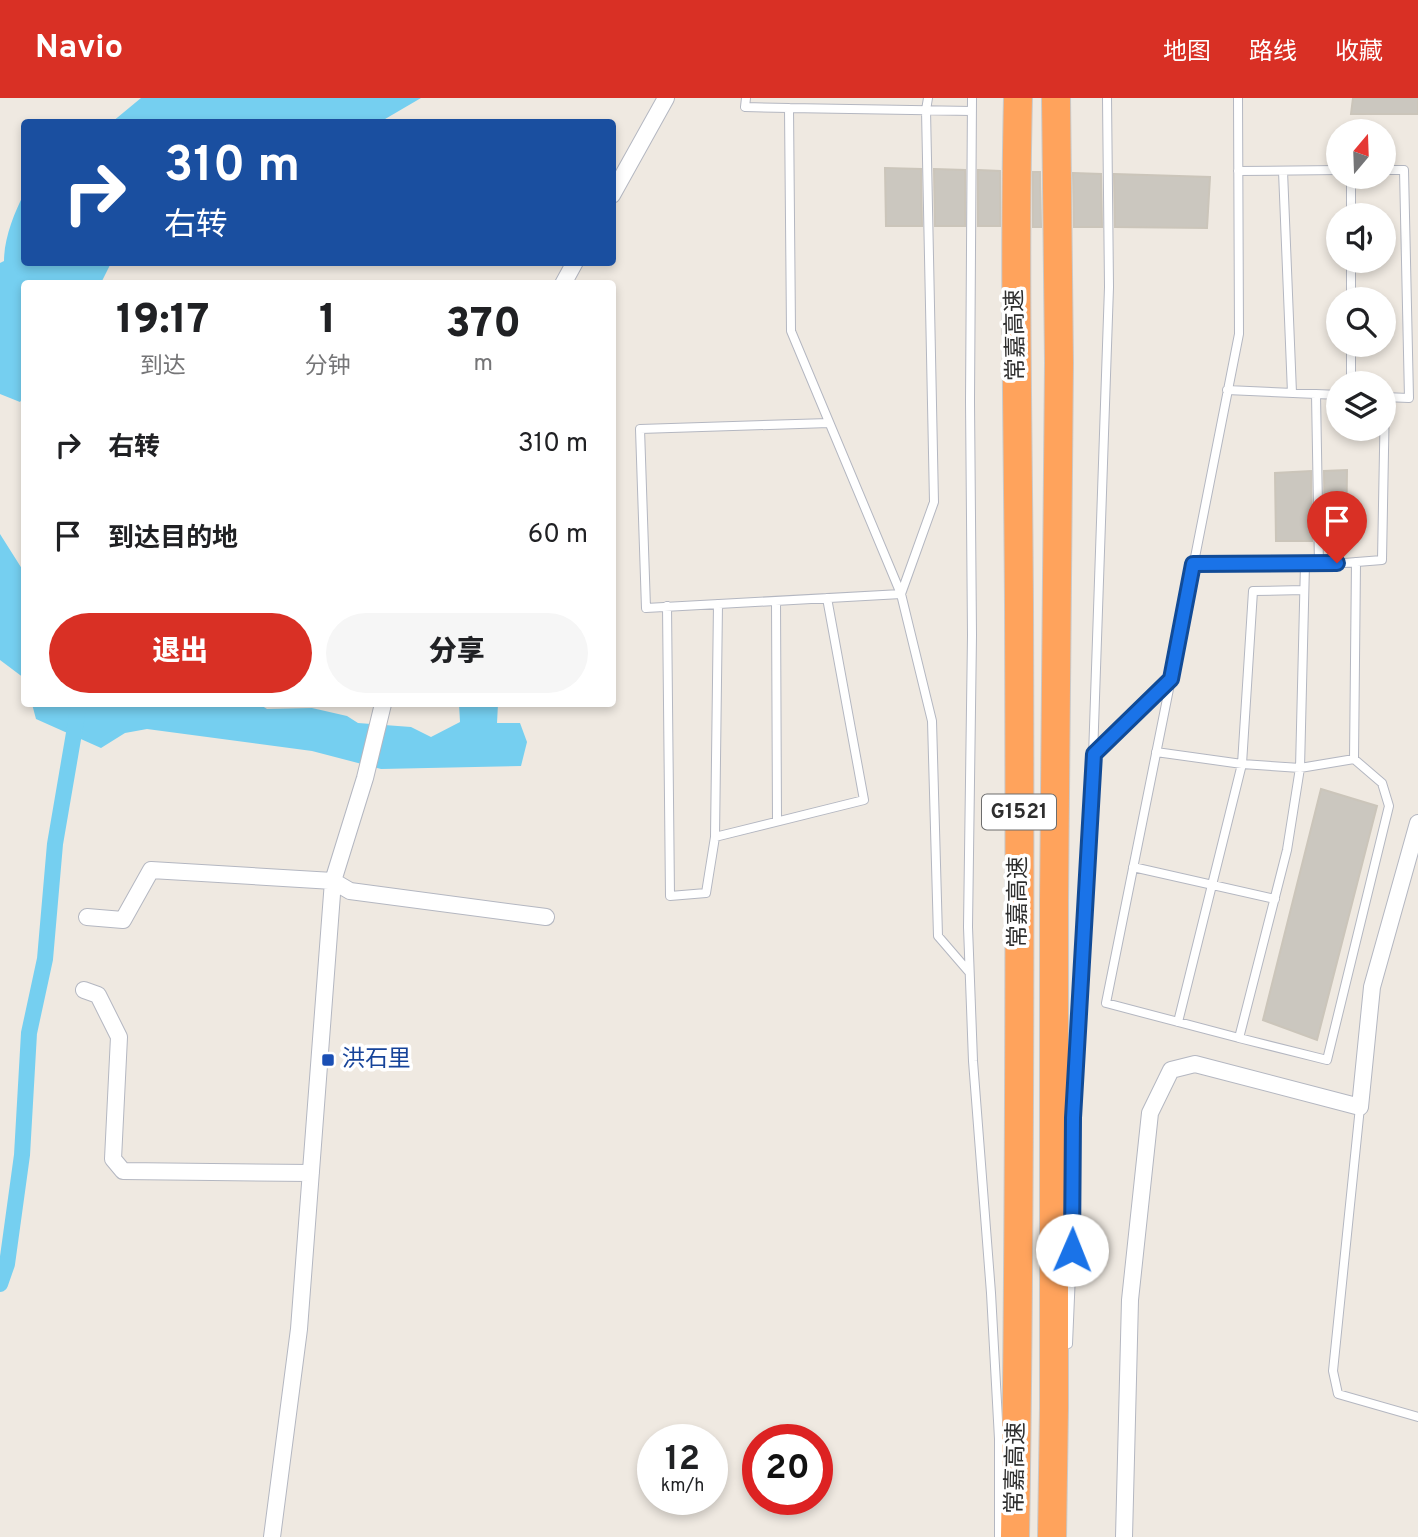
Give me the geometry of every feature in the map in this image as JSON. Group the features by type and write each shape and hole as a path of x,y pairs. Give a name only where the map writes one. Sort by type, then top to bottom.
{"highway":[{"name":"常嘉高速","path":"1010,1533 1018,1356 1018,98"},
{"name":"常嘉高速","path":"1052,1532 1059,363 1056,98"}],"street":[{"path":"616,188 666,98"},
{"path":"272,1537 299,1329 333,881 365,778 382,708"},
{"path":"1124,1537 1130,1300 1150,1113 1171,1070 1195,1064 1360,1107 1372,986 1418,823"},
{"path":"87,917 123,920 151,870 333,881 350,891 546,917"},
{"path":"83,990 98,995 119,1037 113,1159 124,1171 311,1173"}],"lane":[{"path":"746,98 745,107 972,111"},
{"path":"901,594 934,502 926,110 928,98"},
{"path":"972,98 972,635 968,900 973,1061 999,1439 1010,1533"},
{"path":"1067,1359 1072,1250 1073,1118 1094,754 1109,287 1107,98"},
{"path":"1238,98 1239,334 1106,1003 1327,1060 1389,806 1382,783 1354,759 1356,562"},
{"path":"789,108 791,331 901,594 932,720 938,936 970,972"},
{"path":"1238,171 1326,170"},
{"path":"1396,170 1404,170 1409,398 1396,397"},
{"path":"1283,171 1292,393"},
{"path":"1227,390 1326,394"},
{"path":"1316,394 1319,565"},
{"path":"829,423 640,429 646,608 901,594"},
{"path":"1193,564 1319,565 1382,560 1384,441"},
{"path":"1238,1038 1287,850 1300,768 1305,564"},
{"path":"1178,1022 1242,764 1253,591 1304,590"},
{"path":"715,837 864,800 827,598"},
{"path":"776,601 777,821"},
{"path":"667,606 670,896 706,893 715,837 718,604"},
{"path":"1094,754 1171,679"},
{"path":"1156,752 1242,764 1300,768 1354,759"},
{"path":"1133,867 1275,899"},
{"path":"1360,1107 1333,1371 1338,1394 1418,1417"},
{"path":"1052,1532 1063,1426"}],"water":[{"path":"141,98 421,98 385,119 116,119"},
{"path":"21,200 21,266 110,266 102,280 21,280 20,402 0,394 0,263 4,261 10,226"},
{"path":"0,534 21,567 21,676 0,660"},
{"path":"33,707 312,708 347,716 358,723 411,727 431,737 460,722 459,707 498,707 497,723 520,723 527,742 521,766 381,769 312,751 147,729 125,733 101,748 36,719"}],"building":[{"path":"1353,98 1418,98 1418,114 1351,114"},
{"path":"885,168 921,169 922,226 886,226"},
{"path":"934,169 965,170 965,226 935,226"},
{"path":"978,170 1000,171 1000,226 978,226"},
{"path":"1033,172 1040,172 1041,227 1033,227"},
{"path":"1073,173 1101,174 1102,227 1074,227"},
{"path":"1114,174 1210,177 1207,228 1115,227"},
{"path":"1347,470 1346,541 1325,541 1324,471"},
{"path":"1311,471 1312,541 1276,541 1275,473"},
{"path":"1321,789 1377,806 1317,1040 1263,1020"}],"waterway":[{"path":"0,1284 7,1264 22,1155 29,1033 45,959 55,844 78,707"}],"place":[{"name":"洪石里","path":"328,1060"}],"route":[{"path":"1072,1250 1073,1118 1094,754 1171,679 1193,564 1337,563"}]}
